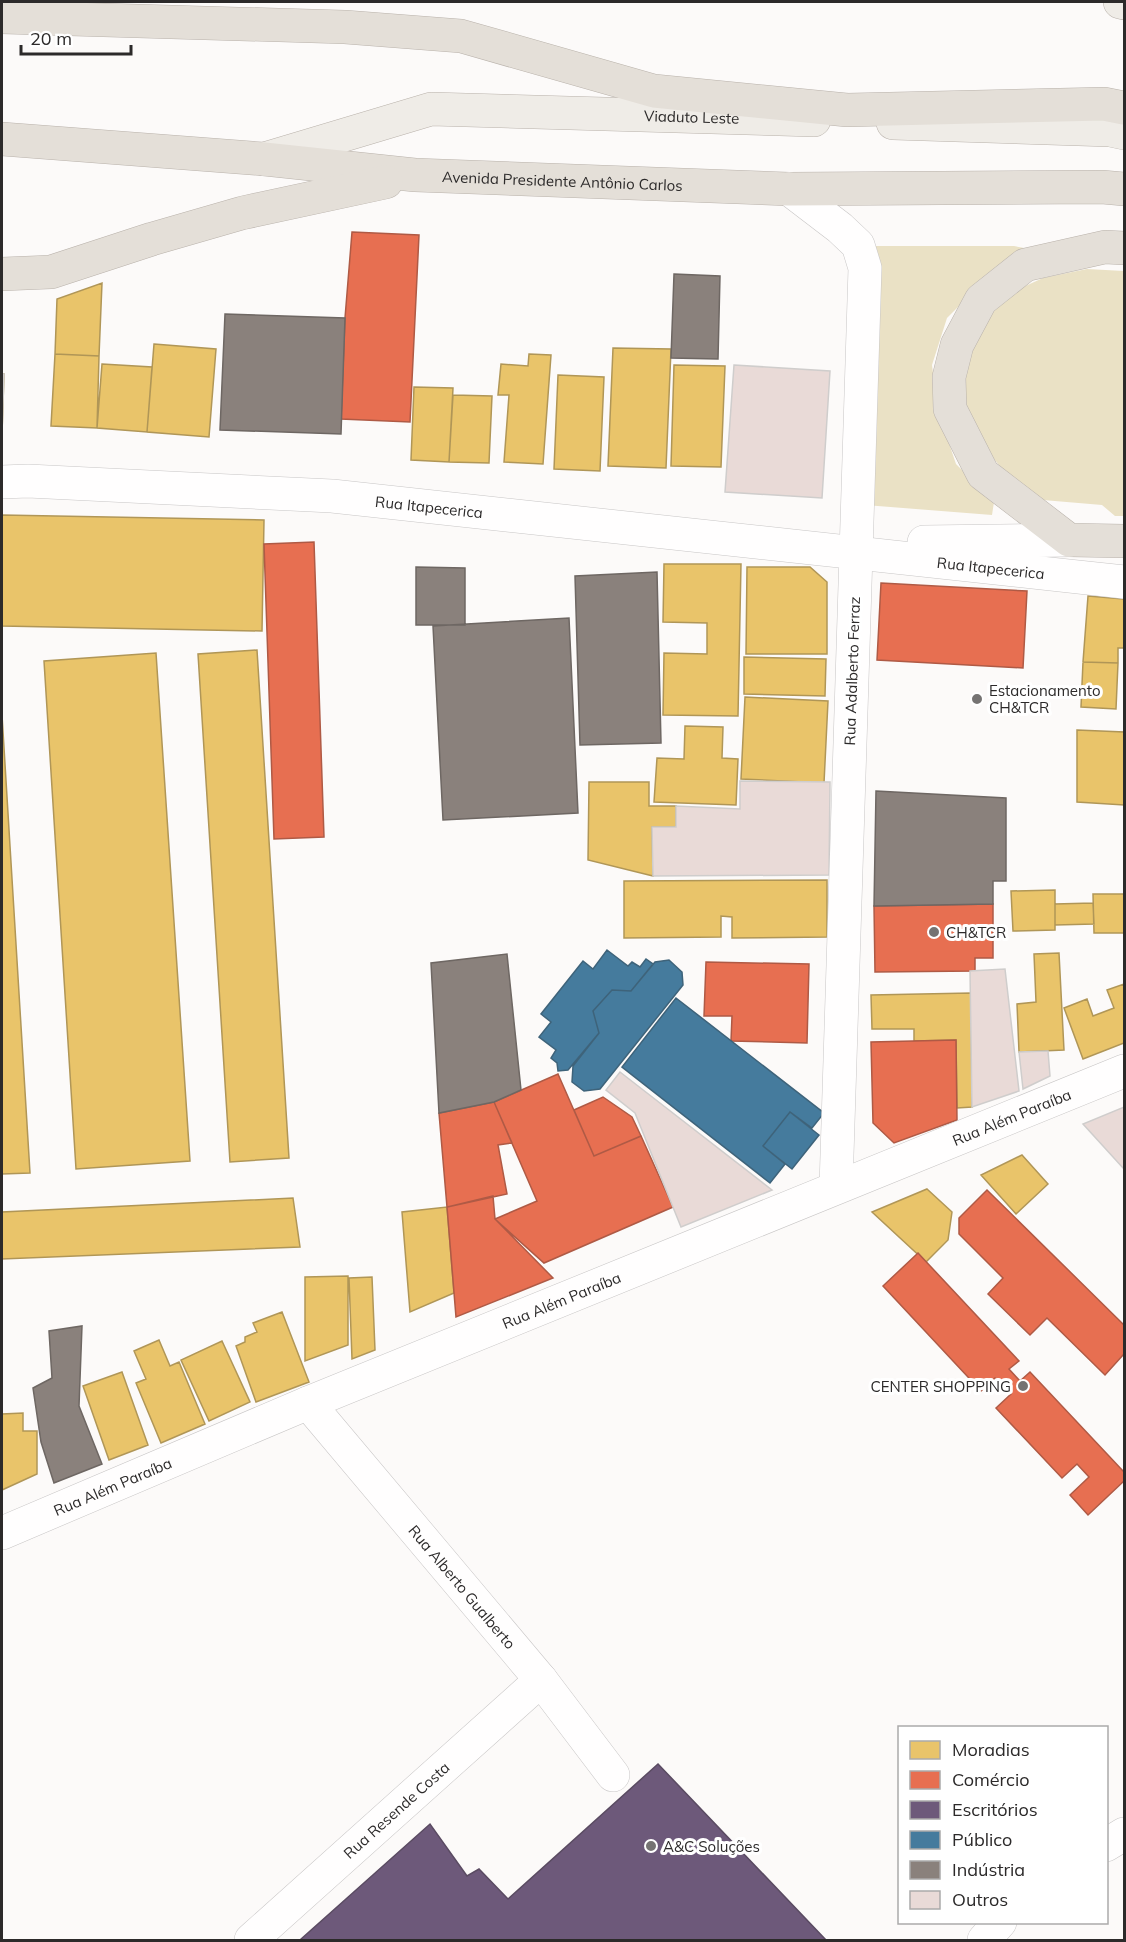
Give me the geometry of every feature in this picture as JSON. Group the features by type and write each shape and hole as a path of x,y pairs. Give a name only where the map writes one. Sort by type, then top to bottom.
{"highway":[{"path":"2,17 345,27 461,36 654,91 847,110 1104,104 1125,108"},
{"name":"Avenida Presidente Antônio Carlos","path":"2,139 264,159 414,175 789,189 1102,187 1125,189"},
{"path":"2,274 51,272 242,213 414,175"},
{"path":"1125,248 1105,247 1025,265 981,300 957,345 949,376 950,409 983,474 1069,540 1125,541"}],"main road":[{"path":"1120,2 1125,3"},
{"name":"Viaduto Leste","path":"264,159 431,110 1099,130 1125,133"}],"street":[{"name":"Rua Adalberto Ferraz","path":"789,189 840,228 858,245 865,268 836,1187"},
{"name":"Rua Itapecerica","path":"2,482 28,481 332,496 1125,582"},
{"name":"Rua Itapecerica","path":"856,552 897,543 1069,540"},
{"name":"Rua Além Paraíba","path":"2,1533 308,1403 1125,1071"},
{"name":"Rua Alberto Gualberto","path":"308,1403 541,1680 613,1775"},
{"name":"Rua Resende Costa","path":"250,1941 541,1680"},
{"path":"1108,1844 1125,1834"},
{"path":"984,1941 999,1924"}],"shaded area":[{"path":"873,246 1014,246 1035,250 993,272 947,318 932,365 938,411 956,464 994,502 992,515 865,505"},
{"path":"1087,269 1124,271 1124,516 1115,516 1102,505 1043,500 1004,471 983,446 966,404 965,370 968,354 994,306 1010,293 1043,278"}],"building: Moradias":[{"path":"102,283 99,356 55,354 57,299"},
{"path":"154,344 216,349 209,437 147,432"},
{"path":"613,348 671,349 666,468 608,466"},
{"path":"55,354 99,356 97,428 51,426"},
{"path":"529,354 551,355 543,464 504,462 509,395 498,395 501,364 528,366"},
{"path":"102,364 152,367 147,432 97,428"},
{"path":"674,365 725,366 721,467 671,466"},
{"path":"2,374 4,374 2,433"},
{"path":"558,375 604,377 600,471 554,469"},
{"path":"414,387 453,388 449,462 411,460"},
{"path":"453,395 492,396 489,463 449,462"},
{"path":"2,515 264,520 262,631 2,626"},
{"path":"664,564 741,564 738,716 663,715 664,653 707,654 707,623 663,622"},
{"path":"747,567 810,567 827,582 827,654 746,654"},
{"path":"1088,596 1124,599 1124,648 1118,648 1118,663 1083,662"},
{"path":"257,650 289,1158 230,1162 198,654"},
{"path":"156,653 190,1161 76,1169 44,661"},
{"path":"744,657 826,659 825,696 744,694"},
{"path":"1083,662 1118,663 1116,709 1081,707"},
{"path":"745,697 828,701 824,783 741,779"},
{"path":"2,715 30,1173 2,1174"},
{"path":"685,726 723,727 722,758 738,759 736,805 654,802 657,758 684,759"},
{"path":"1077,730 1124,732 1124,805 1077,802"},
{"path":"589,782 649,782 649,806 676,806 676,827 652,827 653,876 588,860"},
{"path":"827,880 827,937 732,938 732,917 721,916 721,937 624,938 624,881"},
{"path":"1055,890 1055,930 1013,931 1011,891"},
{"path":"1093,894 1124,894 1124,933 1094,933"},
{"path":"1093,903 1094,924 1055,925 1055,904"},
{"path":"1059,953 1064,1050 1019,1052 1017,1004 1036,1002 1034,954"},
{"path":"1124,984 1124,1043 1083,1059 1064,1008 1087,999 1093,1016 1114,1008 1107,990"},
{"path":"971,993 972,1107 957,1108 956,1040 914,1041 914,1029 872,1029 871,995"},
{"path":"1022,1155 1048,1184 1016,1214 981,1175"},
{"path":"927,1189 952,1212 948,1240 926,1262 872,1212"},
{"path":"293,1198 300,1247 2,1259 2,1212"},
{"path":"447,1207 454,1293 410,1312 402,1212"},
{"path":"348,1276 348,1345 305,1361 305,1277"},
{"path":"372,1277 375,1350 352,1359 349,1278"},
{"path":"282,1312 309,1382 256,1402 236,1346 245,1342 245,1337 257,1332 253,1323"},
{"path":"159,1340 170,1366 179,1362 205,1424 161,1443 136,1383 146,1379 134,1351"},
{"path":"222,1341 250,1402 209,1421 181,1360"},
{"path":"122,1372 148,1445 109,1460 83,1386"},
{"path":"23,1413 23,1431 37,1431 37,1474 2,1490 2,1414"}],"building: Comércio":[{"path":"352,232 419,235 410,422 341,419 345,318"},
{"path":"314,542 324,837 274,839 264,544"},
{"path":"881,583 1027,591 1023,668 877,660"},
{"name":"CH&TCR","path":"993,904 993,958 975,958 975,971 875,972 874,906"},
{"path":"706,962 809,964 807,1043 731,1041 732,1016 704,1016"},
{"path":"956,1040 957,1120 894,1143 873,1123 871,1042"},
{"path":"558,1074 594,1156 641,1136 673,1207 544,1263 495,1219 537,1201 494,1102"},
{"path":"603,1097 632,1117 641,1136 594,1156 574,1110"},
{"path":"494,1102 512,1143 498,1145 507,1194 447,1207 439,1113"},
{"path":"987,1190 1124,1325 1124,1354 1105,1375 1047,1318 1030,1335 988,1294 1003,1278 959,1234 959,1218"},
{"path":"493,1196 495,1219 553,1278 456,1317 447,1207"},
{"name":"CENTER SHOPPING","path":"918,1253 1019,1361 1009,1369 1020,1381 1030,1372 1124,1472 1124,1481 1088,1515 1070,1495 1089,1477 1077,1464 1062,1478 996,1408 1011,1394 995,1378 981,1391 883,1286"}],"building: Escritórios":[{"name":"A&C Soluções","path":"658,1764 826,1940 300,1940 430,1824 467,1876 479,1869 508,1899"}],"building: Público":[{"path":"607,950 628,966 632,962 640,967 646,959 653,964 631,991 612,990 593,1011 599,1033 568,1070 558,1071 557,1063 551,1058 556,1050 539,1037 551,1022 541,1014 583,961 593,969"},
{"path":"669,960 682,972 683,985 600,1089 584,1091 572,1082 573,1066 599,1033 593,1011 612,990 631,991 655,962"},
{"path":"676,998 824,1113 812,1128 790,1112 763,1146 785,1164 770,1183 622,1067"},
{"path":"790,1112 819,1135 792,1169 763,1146"}],"building: Indústria":[{"path":"674,274 720,276 718,359 671,358"},
{"path":"225,314 345,318 341,434 220,430"},
{"path":"416,567 465,568 465,625 416,625"},
{"path":"657,572 661,743 580,745 575,576"},
{"path":"569,618 578,813 443,820 433,626"},
{"path":"876,791 1006,798 1006,881 993,881 993,904 874,906"},
{"path":"507,954 521,1090 494,1102 439,1113 431,963"},
{"path":"82,1326 79,1406 102,1464 54,1483 41,1442 33,1388 52,1378 49,1331"}],"building: Outros":[{"path":"734,365 830,371 822,498 725,492"},
{"path":"2,374 4,374 2,433"},
{"path":"740,781 830,782 829,875 653,876 652,827 676,827 676,806 740,809"},
{"path":"1005,969 1019,1091 972,1107 970,971"},
{"path":"1048,1051 1050,1076 1023,1089 1019,1052"},
{"path":"620,1072 772,1190 681,1227 635,1113 606,1090"},
{"path":"1124,1107 1124,1166 1123,1168 1083,1124"}],"place":[{"name":"Estacionamento CH&TCR","path":"977,699"},
{"name":"CH&TCR","path":"934,932"},
{"name":"CENTER SHOPPING","path":"1023,1386"},
{"name":"A&C Soluções","path":"651,1846"}]}
